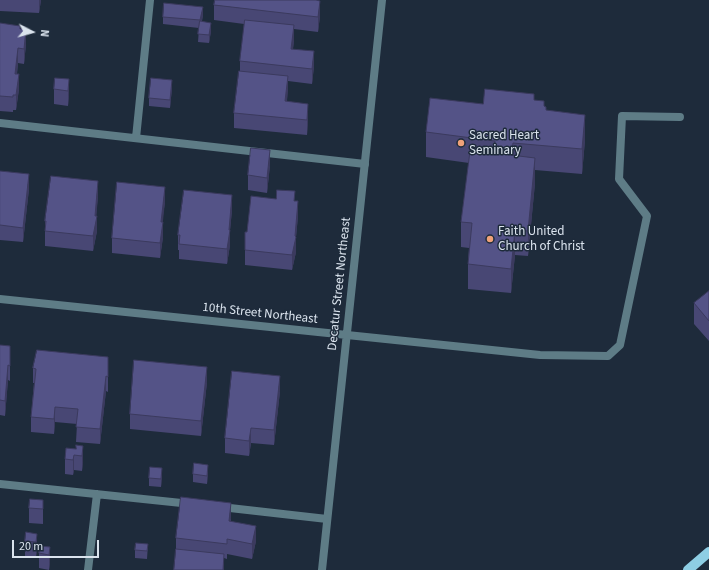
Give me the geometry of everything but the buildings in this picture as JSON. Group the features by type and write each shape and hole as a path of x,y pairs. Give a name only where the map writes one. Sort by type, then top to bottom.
{"main road":[{"path":"688,570 709,552"}],"street":[{"path":"136,138 150,0"},
{"name":"Decatur Street Northeast","path":"322,570 382,0"},
{"name":"10th Street Northeast","path":"0,299 540,355 608,356 620,345 647,216 619,179 622,116 680,117"},
{"path":"0,123 365,164"},
{"path":"0,484 200,505"},
{"path":"88,570 97,494"},
{"path":"216,507 327,519"}],"place":[{"name":"Sacred Heart Seminary","path":"461,143"},
{"name":"Faith United Church of Christ","path":"490,239"}]}
